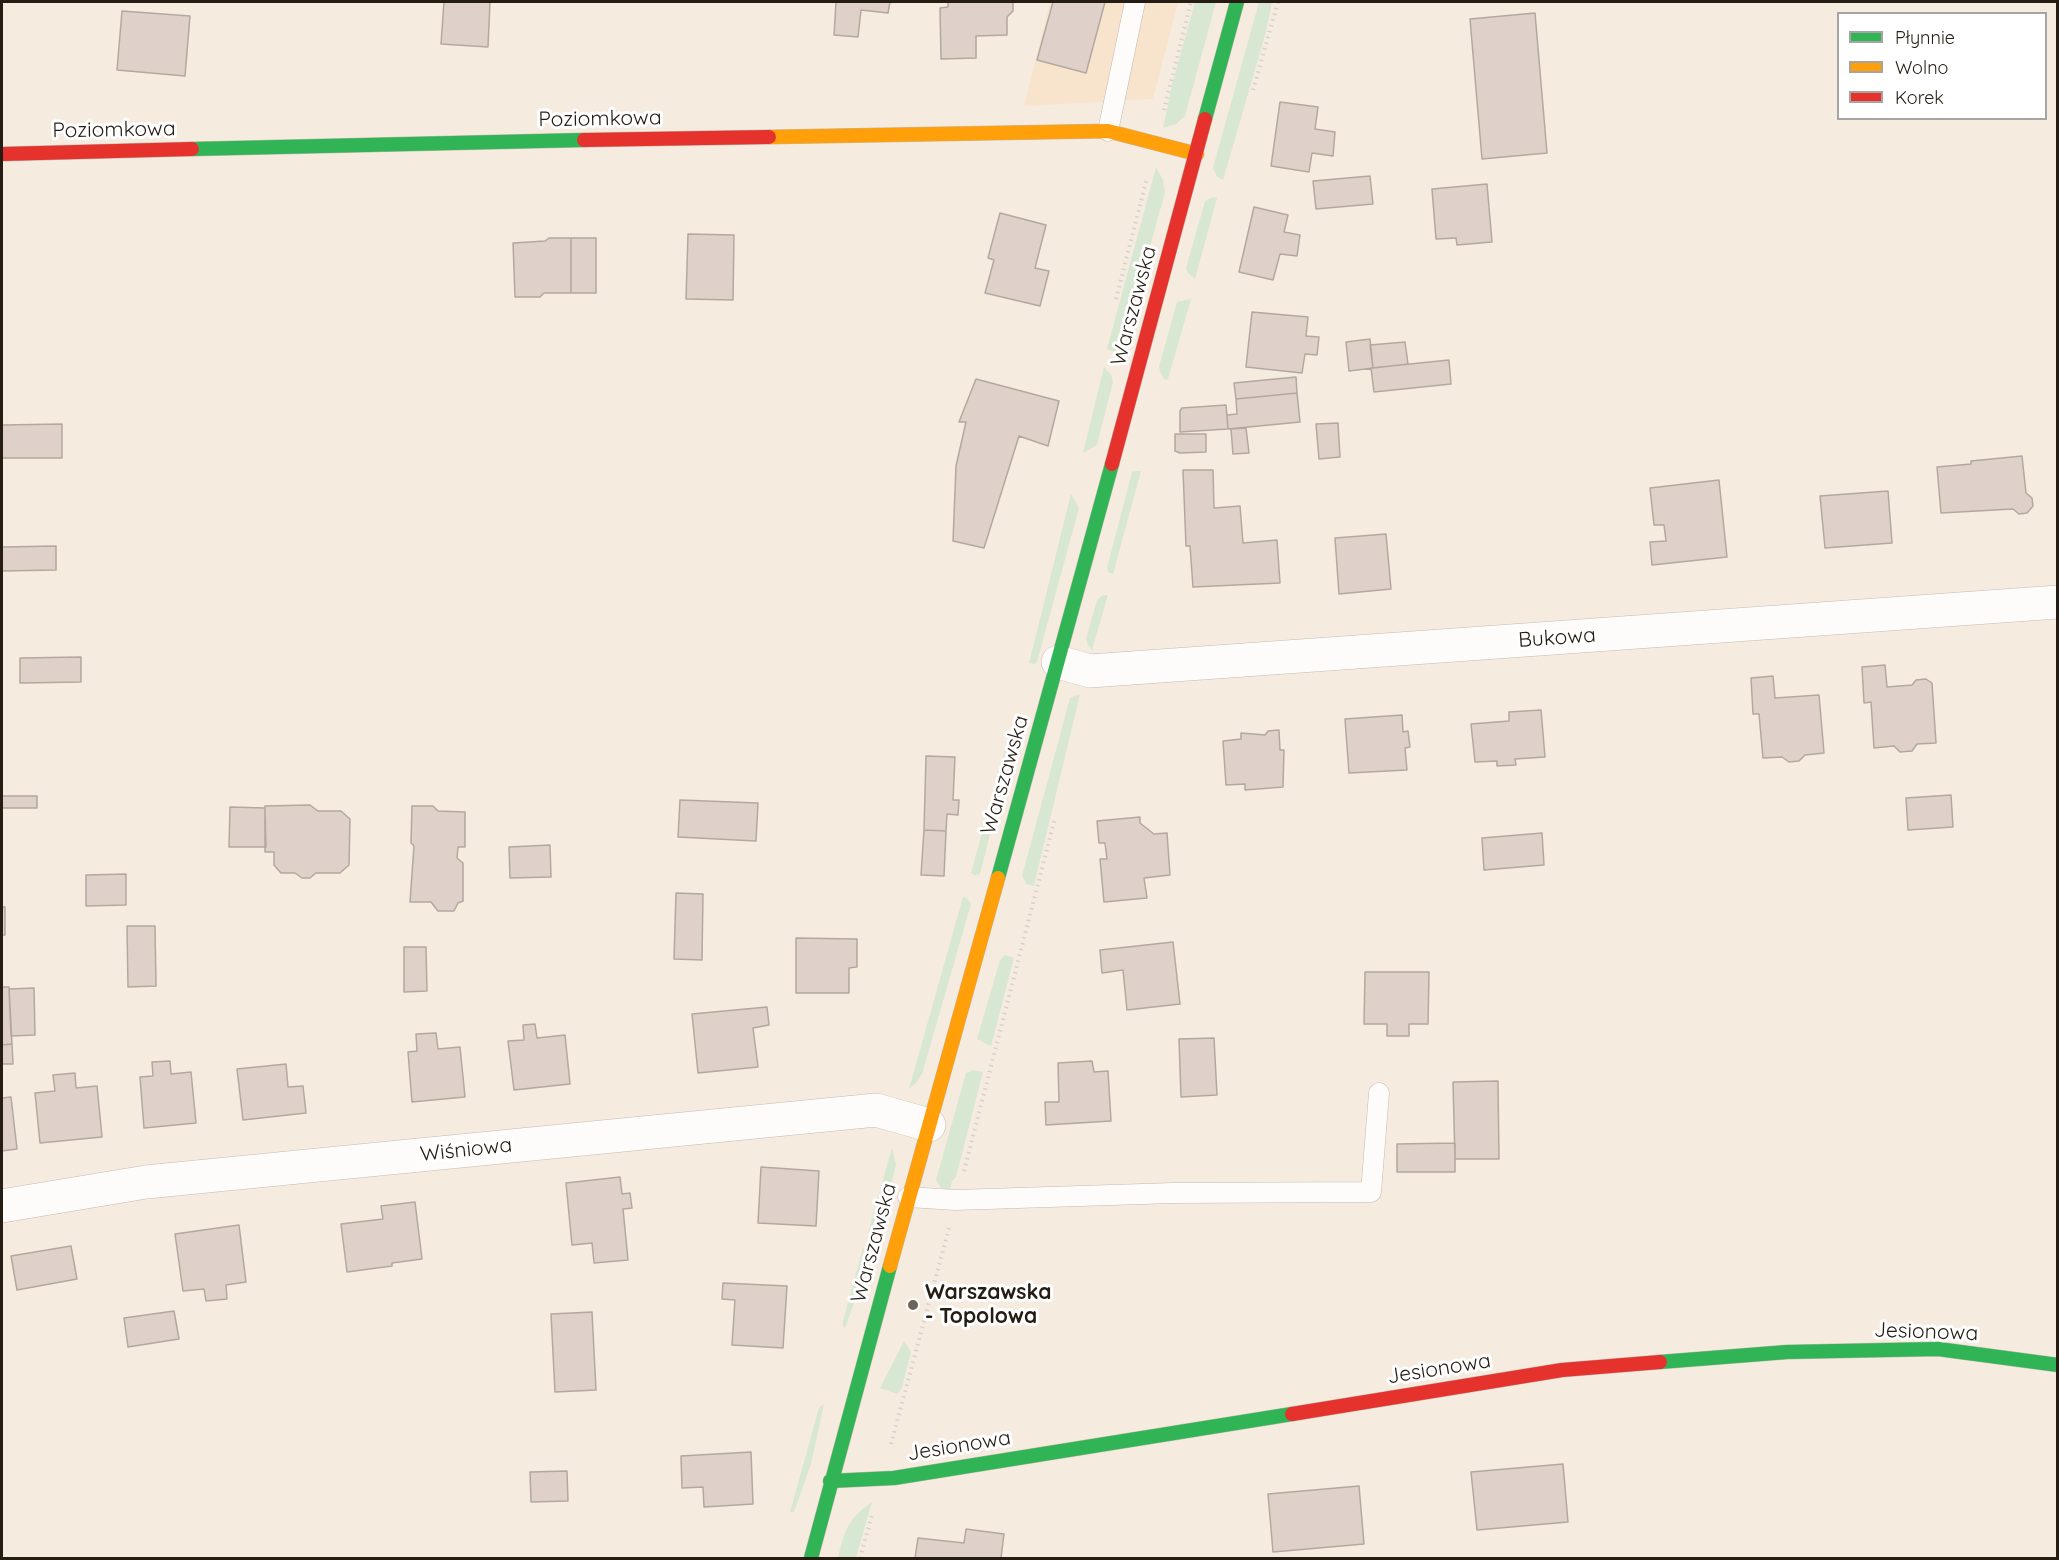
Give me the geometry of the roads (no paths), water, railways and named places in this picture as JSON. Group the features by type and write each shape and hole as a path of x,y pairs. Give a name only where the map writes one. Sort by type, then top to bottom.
{"street":[{"name":"Warszawska","path":"811,1558 830,1480 1058,662 1237,2"},
{"name":"Poziomkowa","path":"2,154 485,142 1108,131 1197,154"},
{"name":"Bukowa","path":"1058,662 1090,671 2058,602"},
{"name":"Wiśniowa","path":"2,1206 146,1182 876,1110 929,1125"},
{"name":"Jesionowa","path":"830,1480 882,1478 1562,1370 1787,1352 1938,1349 2058,1365"}],"lane":[{"path":"1108,131 1135,2"},
{"path":"908,1197 956,1200 1173,1193 1371,1192 1379,1093"}],"place":[{"name":"Warszawska - Topolowa","path":"913,1305"}]}
